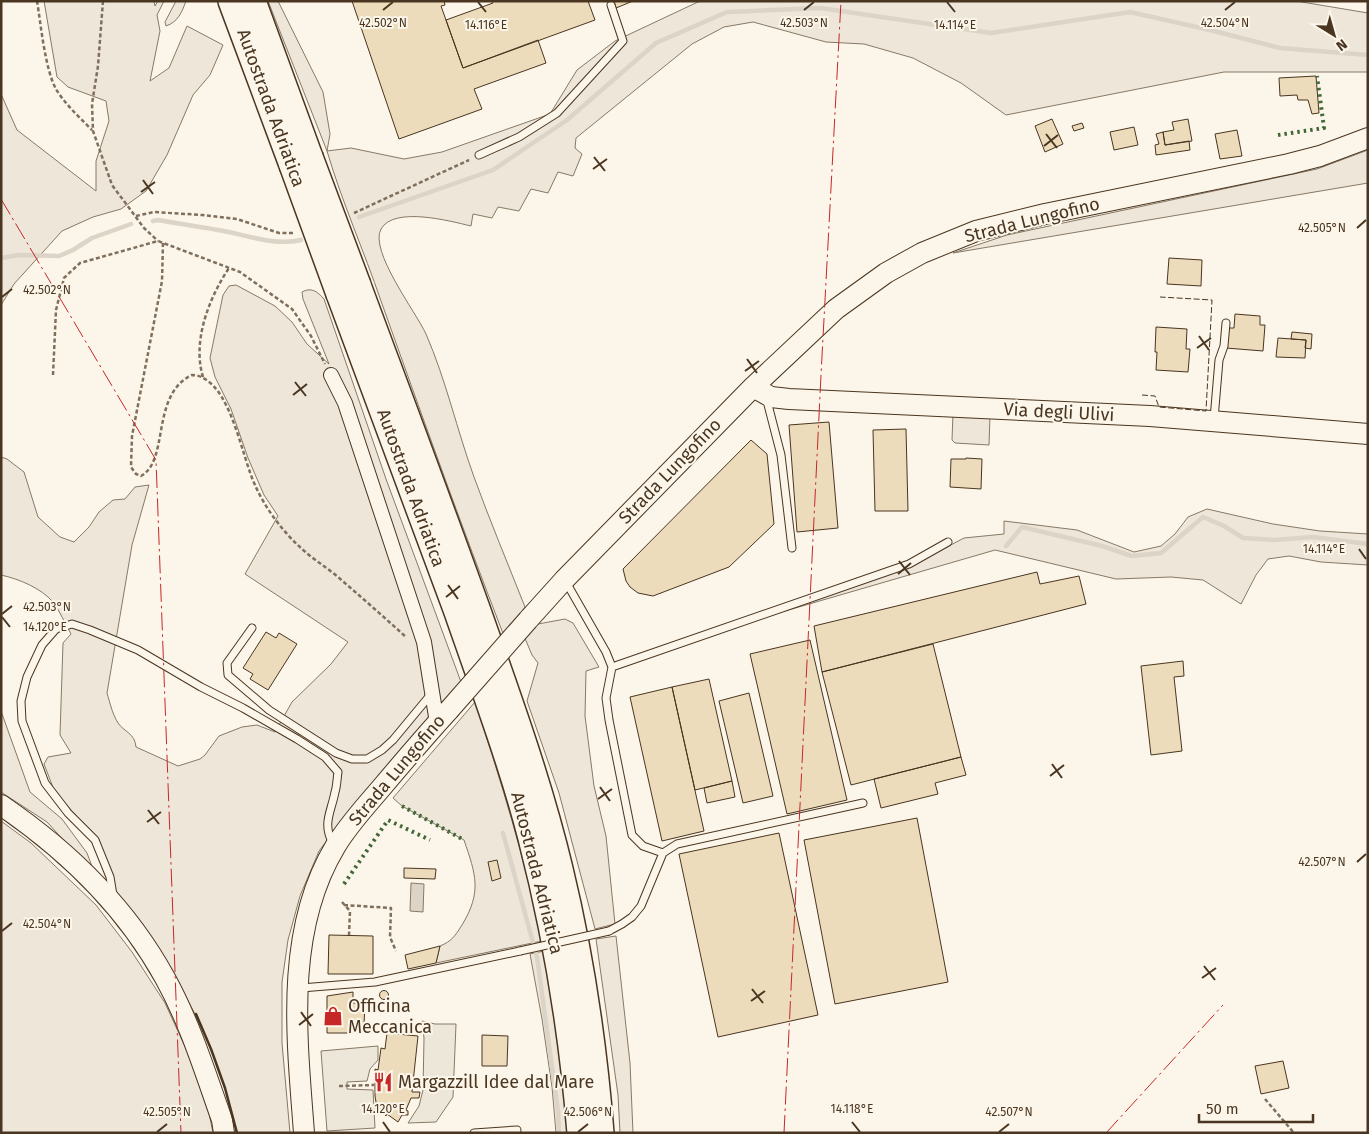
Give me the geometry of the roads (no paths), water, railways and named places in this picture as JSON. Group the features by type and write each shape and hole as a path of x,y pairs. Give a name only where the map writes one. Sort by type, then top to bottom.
{"highway":[{"name":"Autostrada Adriatica","path":"231,1 301,161"},
{"name":"Autostrada Adriatica","path":"253,1 301,161 348,290 442,571 497,724 513,776 554,937 571,1040 580,1133"},
{"name":"Autostrada Adriatica","path":"348,290 515,713 547,818 569,906 583,977 601,1133"}],"main road":[{"name":"Strada Lungofino","path":"304,1133 298,1048 298,988 302,946 309,910 323,870 335,847 350,825 443,716 564,580 759,391 810,332 859,291 886,274 922,253 976,231 1036,216 1289,164 1320,156 1368,138"},
{"name":"Via degli Ulivi","path":"759,391 771,397 789,399 1094,413 1368,434"},
{"path":"1,805 39,832 91,878 135,932 166,979 192,1034 222,1120 224,1133"}],"street":[{"path":"331,375 345,403 425,648 433,693 443,716"}],"lane":[{"path":"479,155 519,136 557,113 623,41 610,5"},
{"path":"1214,422 1219,360 1224,346 1226,323"},
{"path":"759,391 781,455 792,548"},
{"path":"612,667 909,564 948,542"},
{"path":"564,580 606,652 612,667 606,698 632,835 643,846 663,853"},
{"path":"114,906 110,877 95,840 68,813 45,783 22,721 21,701 27,677 42,645 56,630 72,624 138,650 201,687 258,716 326,757 338,772 335,793 327,821 328,835 335,847"},
{"path":"252,628 227,663 228,675 269,710 336,753 352,759 367,758 382,750 393,740 433,693"},
{"path":"298,988 375,982 609,931 627,921 641,906 663,853 677,844 863,803"},
{"path":"474,1133 517,1130"}],"waterway":[{"path":"359,217 493,170 567,120 656,43 727,12 820,8 991,33 1130,12 1280,48 1368,55"},
{"path":"153,221 158,220 216,230 262,240 282,242 301,240"},
{"path":"1,258 19,255 59,256 92,238 131,224"},
{"path":"1006,546 1022,527 1102,546 1132,556 1161,553 1203,517 1224,526 1243,538 1275,540 1313,537 1368,544"},
{"path":"503,833 537,957 558,1111 559,1133"}],"place":[{"name":"Officina Meccanica","path":"333,1016"},
{"name":"Margazzill Idee dal Mare","path":"383,1082"}]}
